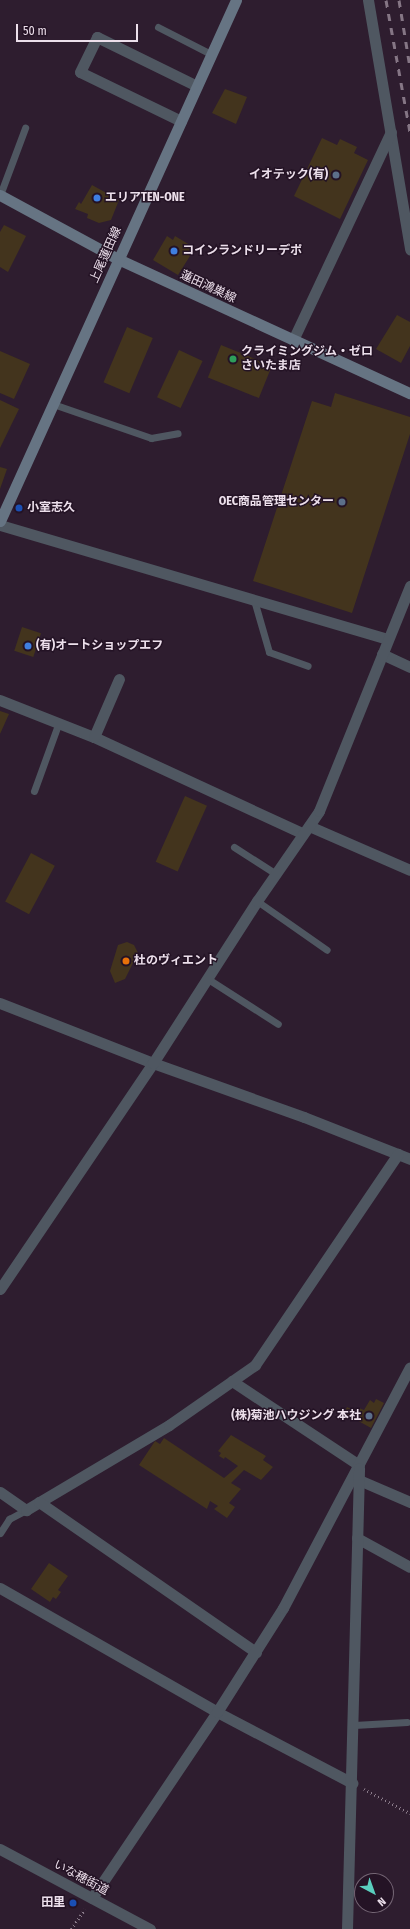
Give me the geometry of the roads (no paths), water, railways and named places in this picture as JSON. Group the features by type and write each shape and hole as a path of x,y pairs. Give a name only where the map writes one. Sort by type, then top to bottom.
{"main road":[{"name":"上尾蓮田線","path":"0,521 236,0"},
{"name":"蓮田鴻巣線","path":"0,195 118,259 410,394"}],"street":[{"path":"368,0 410,250"},
{"path":"181,121 80,72 97,37 197,86"},
{"path":"292,340 390,132"},
{"path":"0,525 388,639"},
{"path":"0,1289 153,1063 257,901 318,811 410,586"},
{"path":"382,654 410,667"},
{"path":"94,737 119,679"},
{"path":"0,700 59,722 306,830 410,870"},
{"path":"0,1003 153,1063 304,1117 410,1159"},
{"path":"0,1492 26,1510 169,1426 255,1365 398,1154"},
{"path":"92,1898 217,1712 283,1608 410,1367"},
{"path":"232,1381 359,1465"},
{"path":"347,1929 354,1724 359,1465"},
{"path":"359,1480 410,1502"},
{"path":"38,1502 256,1652"},
{"path":"358,1538 410,1566"},
{"path":"0,1588 217,1712 352,1783"},
{"name":"いな穂街道","path":"0,1849 150,1929"}],"lane":[{"path":"158,27 211,54"},
{"path":"0,195 25,128"},
{"path":"53,404 151,438 178,433"},
{"path":"254,600 269,652 308,666"},
{"path":"34,791 59,722"},
{"path":"234,847 276,874"},
{"path":"257,901 327,950"},
{"path":"208,979 278,1024"},
{"path":"0,1532 9,1519 26,1510"},
{"path":"354,1724 407,1722"}],"railway":[{"path":"386,0 410,132"},
{"path":"399,0 410,67"}],"place":[{"name":"イオテック(有)","path":"336,175"},
{"name":"エリアTEN-ONE","path":"97,198"},
{"name":"コインランドリーデポ","path":"174,251"},
{"name":"クライミングジム・ゼロ さいたま店","path":"233,359"},
{"name":"OEC商品管理センター","path":"342,502"},
{"name":"小室志久","path":"19,508"},
{"name":"(有)オートショップエフ","path":"28,646"},
{"name":"杜のヴィエント","path":"126,961"},
{"name":"(株)菊池ハウジング 本社","path":"369,1416"},
{"name":"田里","path":"73,1903"}]}
